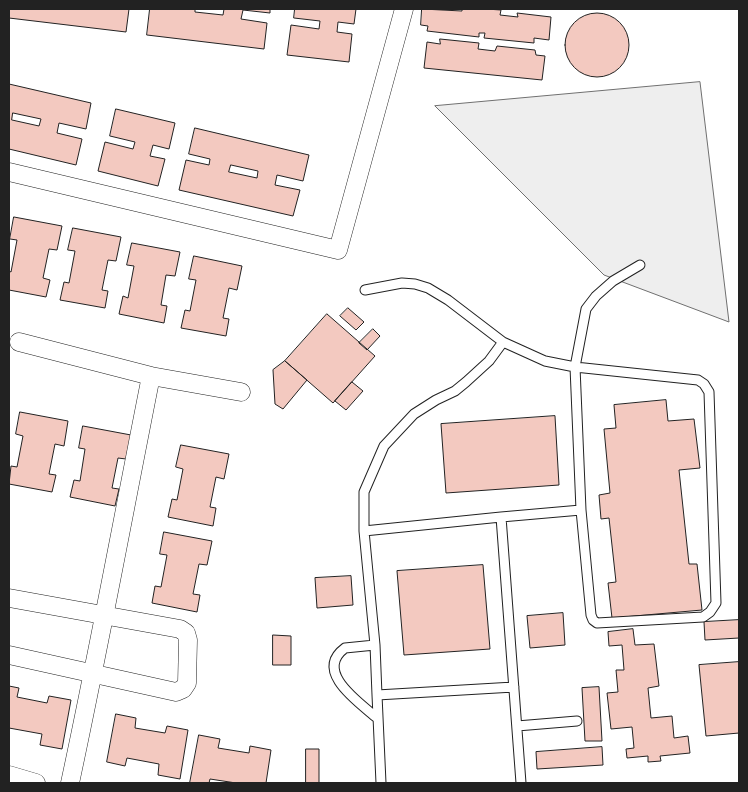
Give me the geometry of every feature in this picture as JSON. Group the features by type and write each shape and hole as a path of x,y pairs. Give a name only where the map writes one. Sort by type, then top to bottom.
{"street":[{"path":"9,172 338,250 404,9"},
{"path":"20,342 151,376 241,392"},
{"path":"70,783 151,376"},
{"path":"9,598 180,630 186,633 188,640 187,683 183,689 176,692 9,655"},
{"path":"9,775 36,783"}],"lane":[{"path":"365,290 402,283 428,288 448,300 503,342 545,360 575,367 698,380 704,384 709,392 716,603 710,612 703,617 597,623 593,620 591,614 581,510 575,367 586,309 596,296 613,281 640,265"},
{"path":"381,783 375,645 364,531 364,492 384,446 414,414 455,391 489,362 503,342"},
{"path":"364,531 581,510"},
{"path":"501,517 521,783"},
{"path":"375,645 345,648 336,660 334,669 341,684 352,698 378,718"},
{"path":"377,696 514,686"},
{"path":"517,726 577,721"}],"shaded area":[{"path":"700,82 729,322 604,275 435,106"}],"building":[{"path":"10,9 129,9 126,32 9,18"},
{"path":"150,9 195,9 195,12 223,15 224,9 270,9 270,13 243,10 241,19 267,23 264,49 147,35"},
{"path":"295,9 356,9 354,24 338,22 337,32 352,34 349,62 287,55 291,25 319,29 320,21 294,18"},
{"path":"422,9 462,11 462,9 486,9 501,10 500,15 518,17 517,13 551,17 549,40 534,38 534,43 484,38 485,33 479,33 479,37 427,31 428,26 421,25"},
{"path":"597,13 615,19 623,27 629,45 623,63 615,71 597,77 579,71 571,63 565,45 571,27 579,19"},
{"path":"440,39 479,43 478,49 495,51 497,46 535,50 536,55 545,56 542,80 424,68 427,42 440,44"},
{"path":"9,84 91,103 86,129 59,123 57,133 82,139 76,165 9,149","holes":["13,113 41,119 39,126 12,120"]},
{"path":"116,109 175,123 169,149 153,145 150,156 165,159 158,186 98,171 105,142 133,149 135,142 110,136"},
{"path":"195,128 309,155 303,181 277,175 275,185 300,190 293,216 179,190 186,160 209,165 210,159 189,154","holes":["231,165 258,171 257,178 229,172"]},
{"path":"14,217 62,226 57,250 49,249 43,278 50,280 46,297 9,290 9,271 11,272 17,240 10,239"},
{"path":"73,228 121,237 116,261 108,260 102,290 108,291 105,308 60,300 64,282 69,283 75,251 68,250"},
{"path":"132,243 180,252 175,276 166,275 161,305 167,306 164,323 119,314 123,296 128,298 134,266 127,265"},
{"path":"194,256 242,266 237,290 229,288 223,318 229,319 226,336 181,328 185,310 190,311 196,280 189,279"},
{"path":"348,308 364,322 356,330 340,316"},
{"path":"327,314 375,356 333,403 285,361"},
{"path":"373,329 380,336 367,350 359,343"},
{"path":"285,361 307,380 283,409 275,404 273,370"},
{"path":"352,382 363,391 346,410 335,401"},
{"path":"666,400 668,421 694,419 700,468 679,470 689,564 697,564 702,610 612,618 608,583 616,582 609,518 601,519 599,495 610,493 604,429 616,428 614,405"},
{"path":"20,412 68,421 64,446 55,444 49,474 56,475 52,492 9,484 11,466 17,467 23,436 16,434"},
{"path":"555,416 559,485 446,493 441,424"},
{"path":"83,426 131,435 126,459 118,458 112,488 119,489 115,506 70,497 74,480 80,481 85,449 79,448"},
{"path":"181,445 229,454 224,479 216,477 210,507 216,508 213,526 168,517 172,499 177,500 183,469 176,467"},
{"path":"164,532 212,541 207,565 199,564 193,594 200,595 197,612 152,603 155,586 161,587 167,555 160,554"},
{"path":"483,565 490,649 404,655 397,571"},
{"path":"351,576 353,605 317,608 315,578"},
{"path":"563,613 565,645 530,648 527,616"},
{"path":"739,620 739,638 705,640 704,622"},
{"path":"633,629 635,645 654,644 659,686 648,688 651,718 672,716 674,738 688,736 690,753 660,756 661,761 648,762 648,756 627,758 626,749 634,748 632,727 611,729 607,693 618,692 616,670 624,670 622,645 609,646 608,632"},
{"path":"273,635 291,636 291,665 273,665"},
{"path":"739,662 739,733 706,736 699,665"},
{"path":"9,686 19,688 17,697 47,703 49,696 71,700 62,749 40,745 42,734 9,728"},
{"path":"599,687 602,741 585,741 582,688"},
{"path":"116,714 136,718 135,728 165,733 167,726 188,730 180,779 158,775 159,764 127,758 125,766 107,762"},
{"path":"199,735 220,739 218,748 249,753 250,746 271,750 266,783 236,783 210,779 209,783 190,783"},
{"path":"602,747 603,765 537,769 536,752"},
{"path":"306,749 319,749 319,783 306,783"}]}
